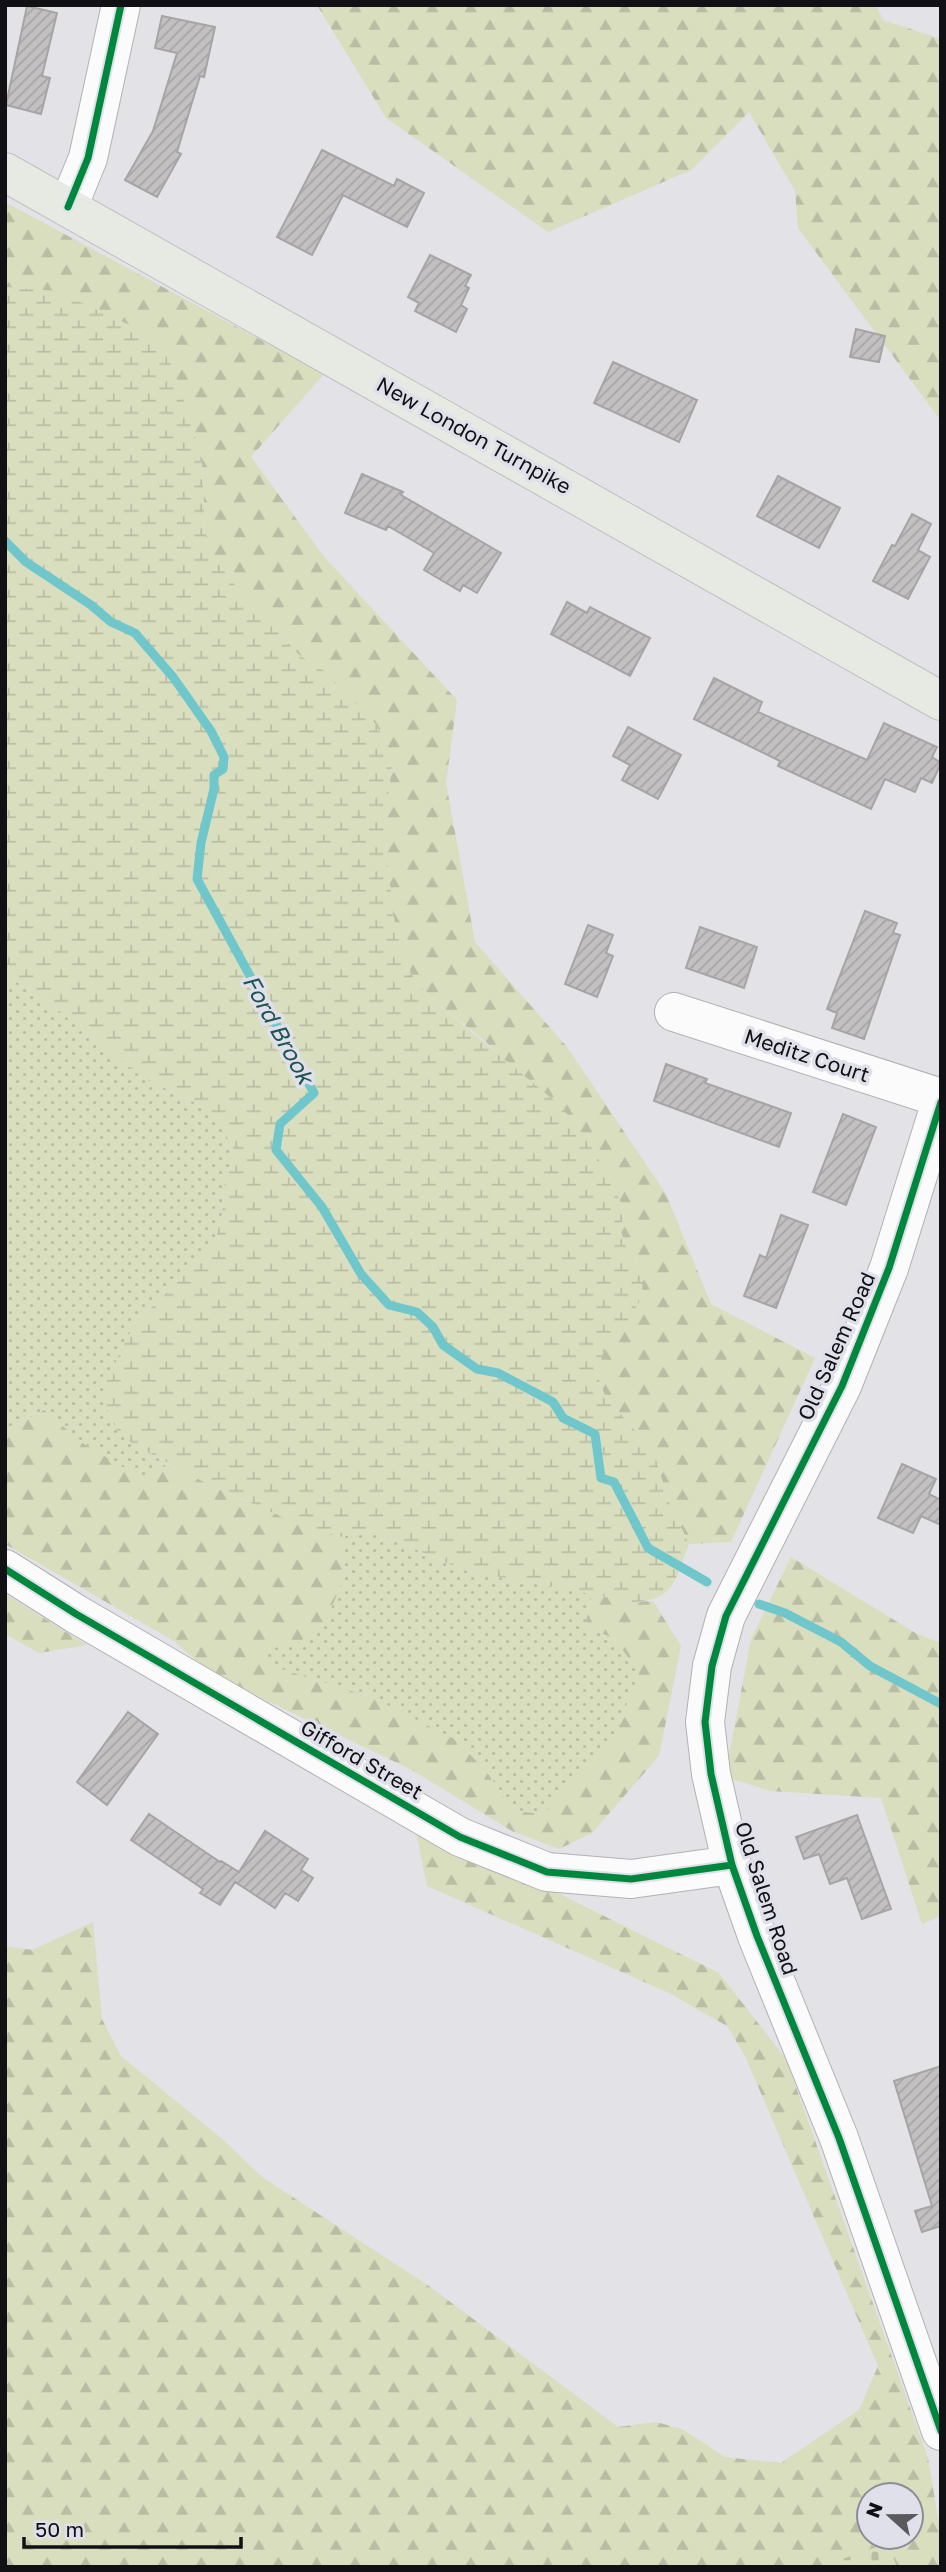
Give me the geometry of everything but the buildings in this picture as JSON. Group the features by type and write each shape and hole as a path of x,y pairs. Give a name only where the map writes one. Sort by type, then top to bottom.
{"main road":[{"name":"New London Turnpike","path":"5,172 941,701"}],"street":[{"path":"68,207 88,158 121,5"},
{"name":"Meditz Court","path":"674,1012 941,1100"},
{"name":"Old Salem Road","path":"941,1100 889,1268 842,1386 726,1616 712,1665 705,1722 711,1774 732,1865 757,1936 839,2138 941,2431"},
{"name":"Gifford Street","path":"5,1569 76,1614 448,1830 485,1847 547,1871 631,1879 732,1865"}],"green space":[{"path":"317,5 876,5 883,20 941,39 941,421 798,228 795,191 749,112 691,170 548,232 386,118"},
{"path":"5,202 324,374 251,457 325,558 457,700 446,783 475,942 567,1047 666,1194 711,1304 815,1358 731,1542 689,1544 668,1500 654,1453 605,1396 597,1375 602,1353 631,1317 643,1273 629,1254 621,1232 623,1209 615,1187 590,1145 486,1042 428,996 413,977 396,933 387,861 386,812 392,765 386,742 374,723 322,669 299,655 233,583 214,557 205,535 202,462 166,350 5,288"},
{"path":"7,287 56,291 149,334 166,350 202,462 205,535 214,557 233,583 299,655 322,669 375,723 386,742 392,765 386,812 387,861 396,933 413,977 428,996 561,1106 590,1145 615,1187 623,1209 621,1232 629,1254 643,1273 642,1296 631,1317 603,1353 597,1375 605,1396 654,1453 668,1500 689,1544 672,1585 658,1597 633,1602 463,1570 371,1530 341,1537 293,1522 202,1481 134,1445 116,1429 105,1405 107,1380 128,1335 142,1317 200,1260 216,1238 222,1214 224,1187 235,1151 216,1117 207,1108 143,1078 59,1011 5,974"},
{"path":"5,974 59,1011 143,1078 207,1108 216,1117 235,1151 224,1187 222,1214 216,1238 200,1260 142,1317 134,1445 169,1464 143,1480 84,1444 44,1410 5,1431"},
{"path":"44,1410 84,1444 143,1479 169,1464 253,1504 341,1537 343,1580 324,1625 296,1644 267,1649 268,1665 374,1698 456,1740 486,1771 514,1811 544,1814 611,1745 639,1673 615,1639 585,1626 592,1594 633,1602 653,1601 681,1646 659,1756 592,1833 559,1849 512,1831 412,1770 213,1675 174,1641 5,1544 5,1431"},
{"path":"371,1530 463,1570 592,1594 585,1626 615,1639 639,1673 611,1745 544,1814 514,1811 486,1771 374,1698 267,1665 267,1649 296,1644 343,1580 341,1537"},
{"path":"791,1557 917,1634 941,1643 941,1916 922,1924 881,1798 771,1791 725,1777 751,1639"},
{"path":"5,1594 87,1645 39,1653 5,1634"},
{"path":"414,1822 719,1973 786,2059 928,2458 941,2536 941,2567 5,2567 5,1946 32,1950 93,1922 102,2019 121,2056 222,2139 262,2177 429,2286 618,2427 656,2422 682,2429 725,2457 781,2463 859,2410 878,2366 745,2056 727,2026 669,1993 427,1886"},
{"path":"865,2551 891,2551 897,2567 820,2567"}],"waterway":[{"name":"Ford Brook","path":"5,541 26,562 91,605 111,622 135,633 173,677 211,731 224,757 223,769 214,775 214,789 201,843 197,879 314,1093 280,1124 276,1150 322,1207 361,1274 389,1305 417,1312 433,1327 443,1345 477,1369 498,1373 553,1402 563,1418 595,1434 601,1478 614,1482 648,1548 707,1582"},
{"path":"759,1604 785,1613 841,1642 870,1666 941,1704"}],"cycle path":[{"path":"68,207 88,158 121,5"},
{"path":"941,1102 889,1268 842,1386 726,1616 712,1666 705,1722 711,1774 732,1865 757,1936 839,2138 941,2431"},
{"path":"5,1569 76,1614 460,1837 547,1872 631,1879 732,1865"}]}
